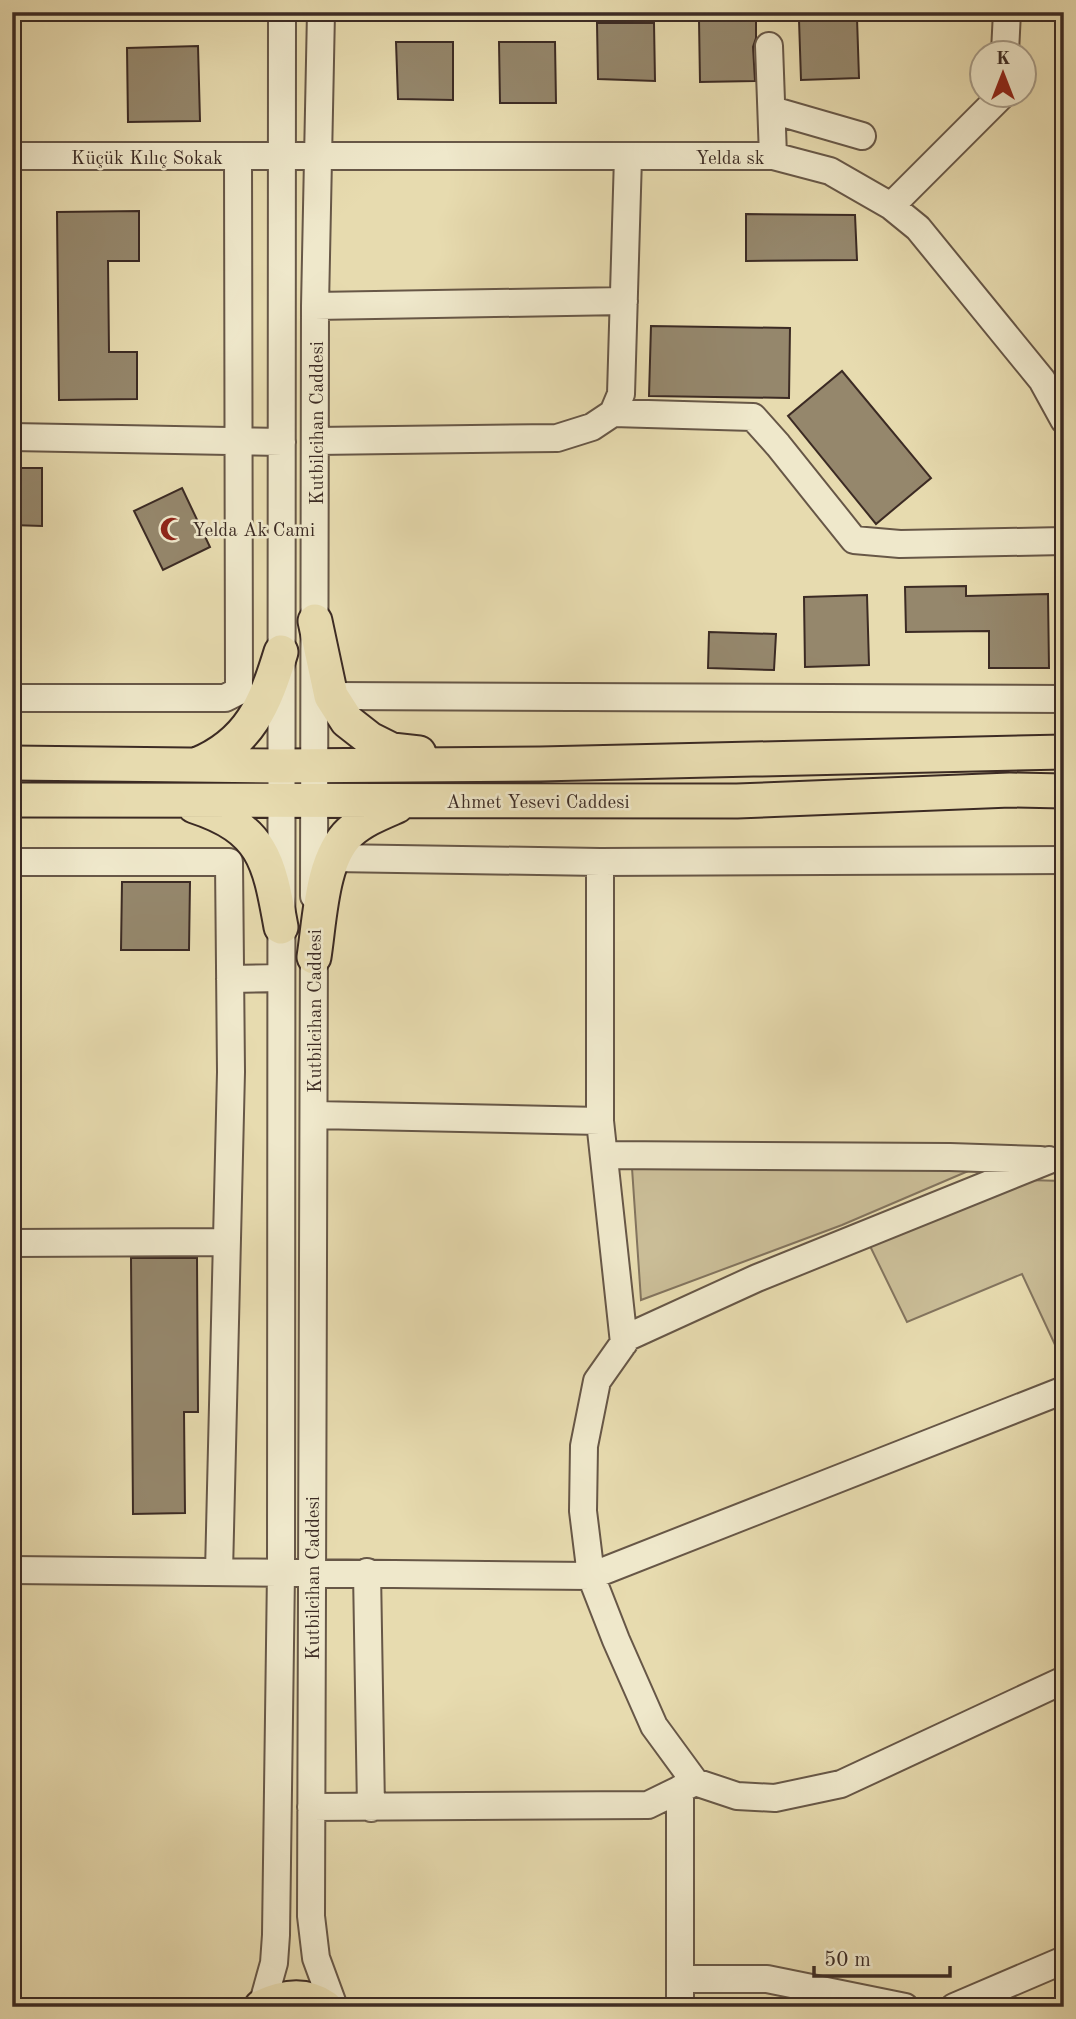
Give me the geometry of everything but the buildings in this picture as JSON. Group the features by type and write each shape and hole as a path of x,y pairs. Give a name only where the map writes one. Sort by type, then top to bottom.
{"main road":[{"path":"315,621 331,696 347,721 370,739 392,750 540,764"},
{"path":"194,766 216,757 241,735 269,693 281,652"},
{"name":"Ahmet Yesevi Caddesi","path":"12,763 194,766 540,764 1064,752"},
{"name":"Ahmet Yesevi Caddesi","path":"12,800 737,801 1010,790 1064,791"},
{"path":"175,800 219,814 235,823 249,836 272,875 281,927"},
{"path":"314,957 326,878 333,858 348,834 361,823 408,802"},
{"path":"262,2006 281,1998 301,1997 326,2007"}],"street":[{"name":"Kutbilcihan Caddesi","path":"282,12 281,652 298,766 314,802 312,1935 316,1958 334,2007"},
{"name":"Kutbilcihan Caddesi","path":"262,2006 274,1963 276,1935 281,1572 281,802 298,766 315,621 315,306 321,12"},
{"path":"1006,38 1007,12"},
{"path":"769,46 773,156"},
{"path":"891,206 989,108"},
{"path":"772,110 862,136"},
{"name":"Küçük Kılıç Sokak","path":"12,156 282,157"},
{"path":"316,441 557,438 592,427 613,413 621,394 628,156"},
{"name":"Yelda sk","path":"282,157 773,156 830,171 891,206 918,228 1053,380 1064,420"},
{"path":"12,698 225,698 239,691 238,157"},
{"path":"315,306 624,301"},
{"path":"613,413 753,417 853,540 900,544 1064,541"},
{"path":"12,438 282,442"},
{"path":"331,696 1064,699"},
{"path":"333,858 600,862 1064,860"},
{"path":"12,862 229,862 231,1072 219,1572"},
{"path":"600,862 600,1121 624,1343"},
{"path":"230,979 281,978"},
{"path":"314,1115 600,1121"},
{"path":"604,1155 936,1157 1057,1161"},
{"path":"680,2007 688,1786 654,1726 591,1576 583,1511 584,1446 597,1381 628,1337 757,1278 1057,1161"},
{"path":"12,1243 226,1242"},
{"path":"12,1570 591,1576 1064,1390"},
{"path":"368,1572 371,1808"},
{"path":"311,1807 648,1805 688,1786 737,1796 775,1798 841,1784 1064,1680"},
{"path":"954,2007 1064,1960"},
{"path":"680,1979 767,1979 905,2007"}],"shaded area":[{"path":"632,1168 973,1169 842,1225 641,1300"},
{"path":"1026,1180 1064,1181 1064,1364 1022,1274 907,1322 869,1244"}],"place":[{"name":"Yelda Ak Cami","path":"172,529"}]}
